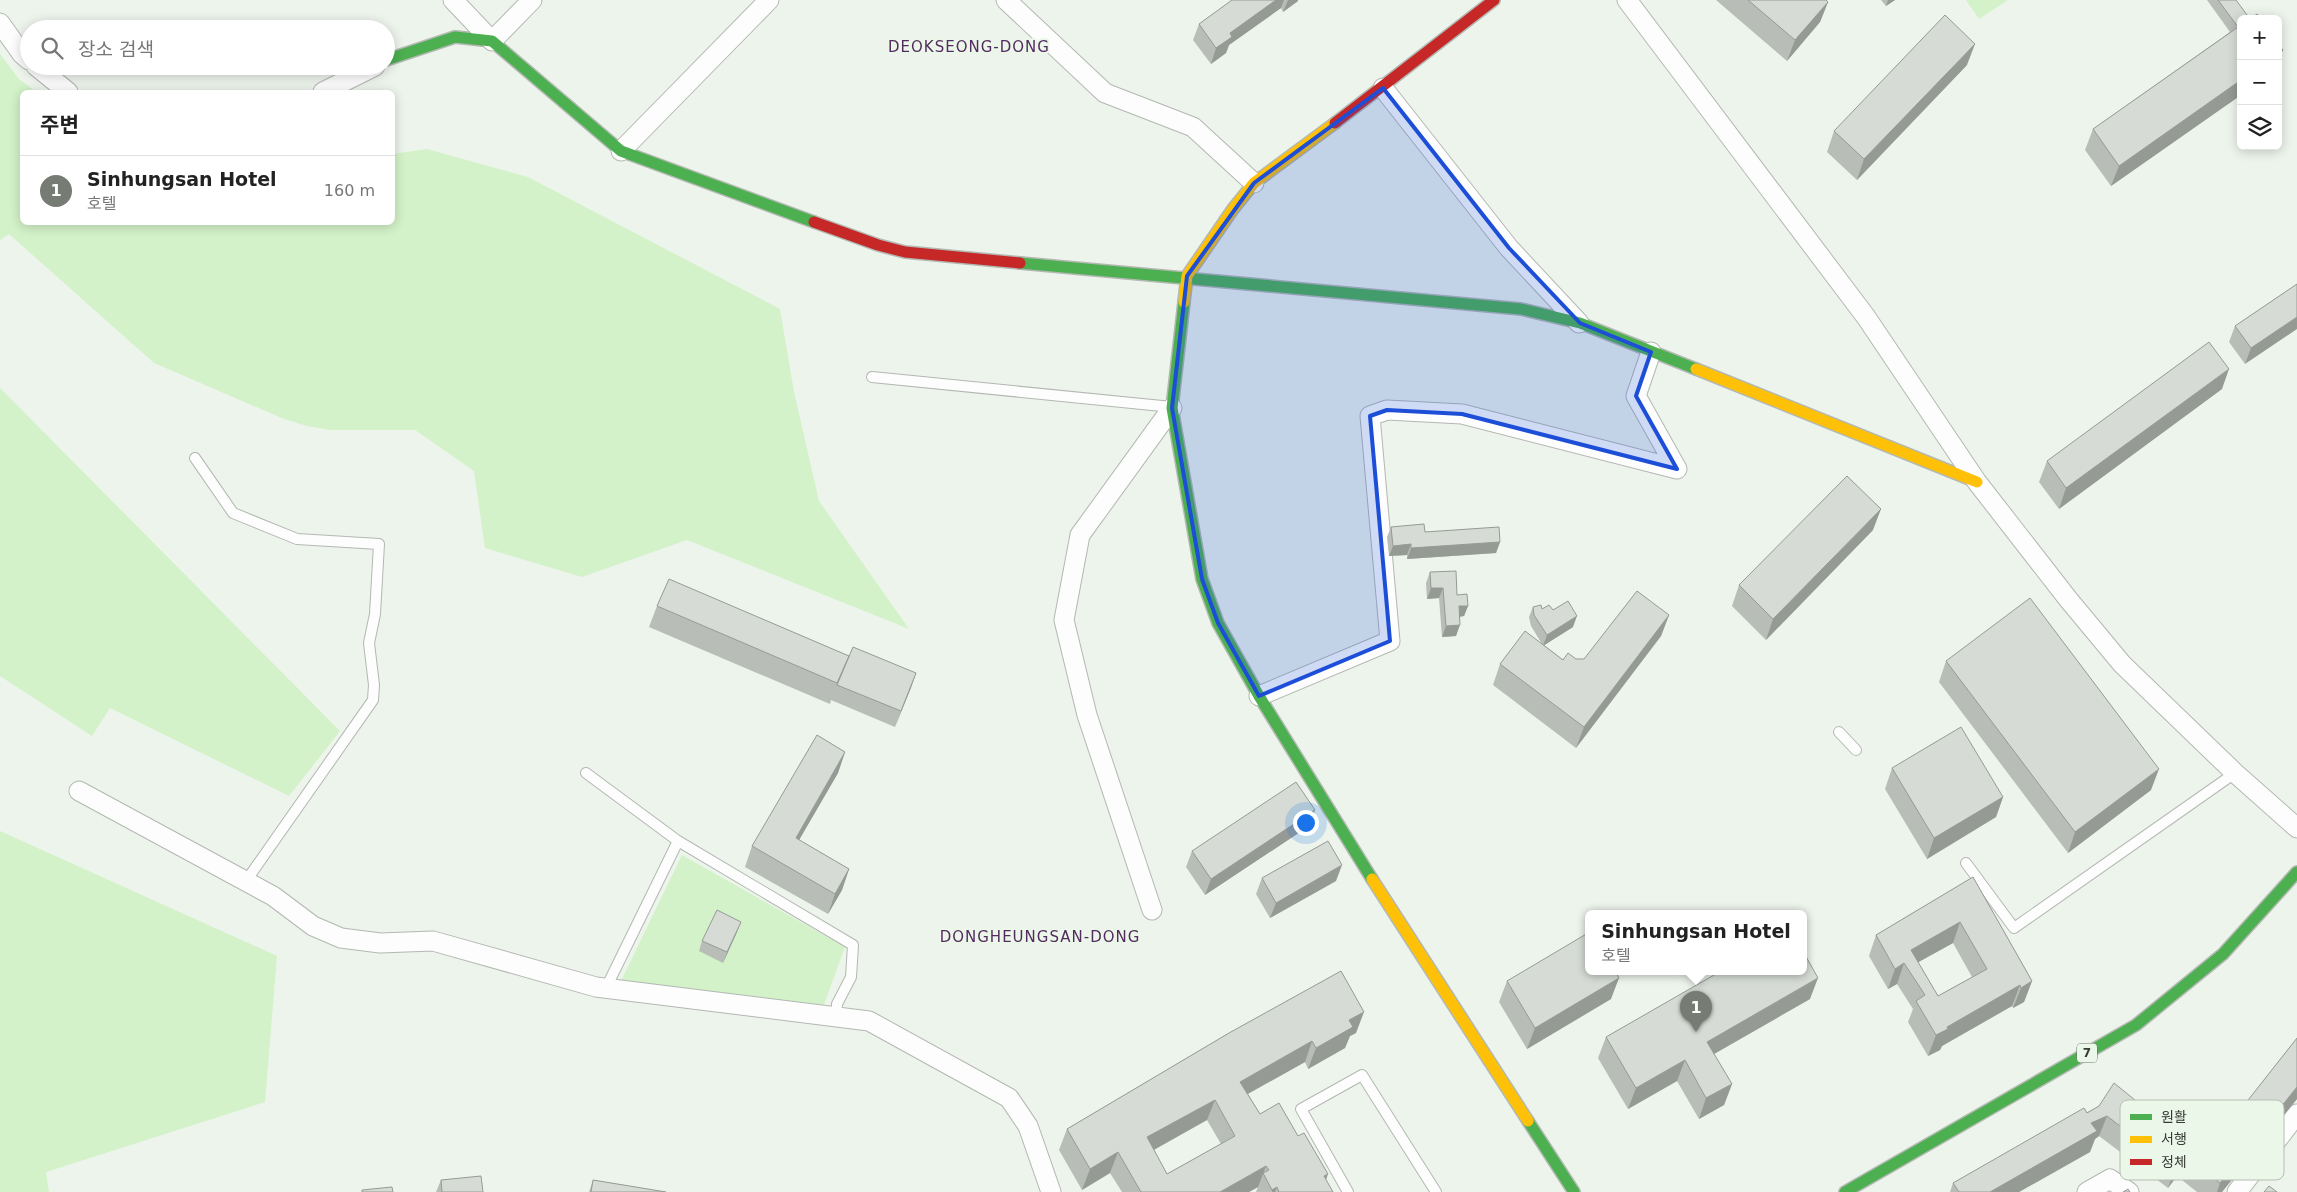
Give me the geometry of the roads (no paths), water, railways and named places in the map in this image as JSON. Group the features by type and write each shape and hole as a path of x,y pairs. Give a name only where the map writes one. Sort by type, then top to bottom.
{"main road":[{"path":"1494,0 1383,88 1254,183 1233,209 1187,276 1172,408 1202,579 1227,642 1372,878 1574,1192"},
{"path":"395,57 455,37 492,41 622,151 878,245 905,252 937,256 1187,276 1521,309 1580,323 1977,482"},
{"name":"7","path":"1845,1192 2136,1025 2223,954 2297,872"}],"street":[{"path":"453,0 492,41 532,0"},
{"path":"622,151 769,0"},
{"path":"1006,0 1105,93 1193,128 1254,183"},
{"path":"1627,0 1866,317 1977,482 2068,599 2122,664 2235,773 2297,828"},
{"path":"0,23 20,51"},
{"path":"47,75 66,90"},
{"path":"327,90 357,75"},
{"path":"1383,88 1509,248 1580,323"},
{"path":"1259,696 1390,641 1370,416 1387,410 1462,414 1677,469 1636,396 1651,352"},
{"path":"1152,910 1087,715 1064,620 1080,535 1172,408"},
{"path":"79,791 273,896 313,926 341,938 380,943 433,942 513,965 606,988 869,1021 1009,1098 1028,1126 1051,1192"},
{"path":"2284,1131 2297,1114"},
{"path":"2087,1192 2110,1178 2129,1192"},
{"path":"2237,1192 2246,1180"}],"lane":[{"path":"872,377 1172,408"},
{"path":"195,458 233,514 297,539 379,544 375,614 369,643 374,685 373,700 246,881"},
{"path":"1839,732 1856,750"},
{"path":"586,773 678,841 853,945 850,977 837,1004 836,1018"},
{"path":"1966,863 2014,928 2235,773"},
{"path":"606,988 678,841"},
{"path":"1348,1192 1301,1108 1362,1075 1436,1192"}],"place":[{"name":"Sinhungsan Hotel","path":"1696,1032"}],"district":[{"name":"DEOKSEONG-DONG","path":"969,47"},
{"name":"DONGHEUNGSAN-DONG","path":"1040,937"}]}
